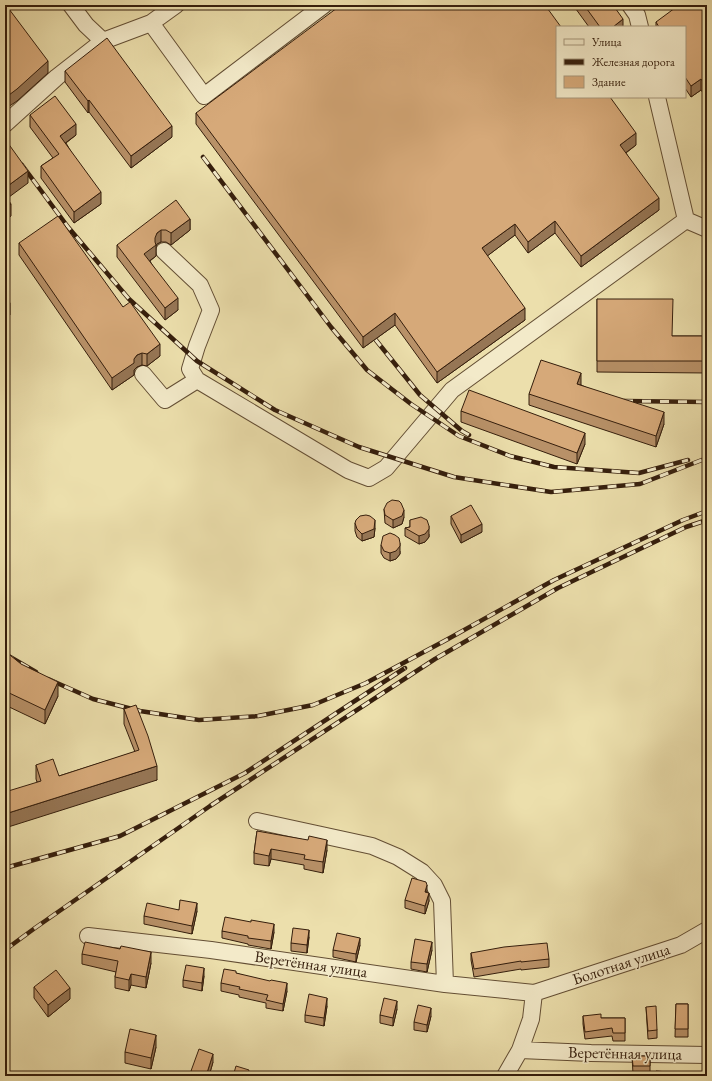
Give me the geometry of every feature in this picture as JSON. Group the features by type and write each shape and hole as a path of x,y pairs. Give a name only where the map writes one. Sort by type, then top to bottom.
{"street":[{"path":"71,5 86,25 102,41"},
{"path":"5,124 57,77 102,41 152,23 176,5"},
{"path":"152,23 204,96 324,5"},
{"path":"630,5 637,14 640,26"},
{"path":"657,98 686,220"},
{"path":"686,220 707,228"},
{"path":"164,250 200,284 211,310 190,369 197,380 348,470 369,478 386,468 452,390 686,220"},
{"path":"143,374 165,400 197,380"},
{"path":"257,821 372,846 398,857 422,872 434,885 442,900 445,984"},
{"name":"Болотная улица","path":"534,993 681,945 707,930"},
{"name":"Веретённая улица","path":"88,936 211,950 445,984 534,993"},
{"path":"505,1076 520,1050 531,1019 534,993"},
{"name":"Веретённая улица","path":"520,1050 707,1055"}],"building":[{"path":"5,5 48,61 5,98"},
{"path":"341,5 545,5 560,26 556,26 556,98 611,98 636,133 620,145 659,198 581,256 555,221 528,242 515,224 482,248 525,308 437,372 395,313 363,337 196,113"},
{"path":"584,5 613,5 623,19 614,26 599,26"},
{"path":"679,5 707,5 707,88 701,79 691,86 686,78 686,26 658,26 656,22"},
{"path":"107,38 172,126 131,156 65,71"},
{"path":"55,96 76,124 60,136 101,192 74,212 41,166 59,154 30,115"},
{"path":"5,139 28,171 5,188"},
{"path":"5,195 11,204 5,209"},
{"path":"176,200 190,219 171,233 166,230 161,230 157,233 155,238 156,245 144,254 178,298 165,308 117,245"},
{"path":"58,216 123,307 130,302 160,344 147,354 142,353 137,355 134,359 134,363 112,378 19,243"},
{"path":"5,296 10,303 5,306"},
{"path":"597,299 673,299 672,336 707,336 707,361 597,361"},
{"path":"541,360 581,373 577,384 664,412 656,436 529,394"},
{"path":"469,390 585,433 577,453 461,411"},
{"path":"392,500 399,501 404,510 402,516 393,520 385,515 384,509 387,503"},
{"path":"471,505 482,524 461,535 451,516"},
{"path":"366,515 375,520 374,529 362,534 357,529 355,523 360,516"},
{"path":"421,517 427,520 429,526 429,529 425,534 419,536 405,528 410,527 410,520"},
{"path":"390,533 399,538 400,546 396,551 390,553 384,551 381,545 383,536"},
{"path":"5,651 21,664 58,682 45,710 5,691"},
{"path":"136,705 148,736 157,766 5,814 5,792 41,781 36,765 53,759 59,776 139,750 124,709"},
{"path":"257,831 308,840 309,836 327,840 323,862 304,859 305,855 271,849 269,856 254,853"},
{"path":"412,878 426,882 427,885 425,892 429,893 425,906 405,900"},
{"path":"180,900 197,903 192,926 144,916 147,903 179,910"},
{"path":"225,917 251,922 251,920 274,924 271,941 248,938 248,936 222,931"},
{"path":"293,928 309,930 307,945 291,943"},
{"path":"337,933 360,938 356,954 333,950"},
{"path":"415,939 432,942 427,964 411,962"},
{"path":"85,942 120,949 121,946 151,952 146,977 131,974 129,980 115,977 118,961 82,954"},
{"path":"547,943 549,959 521,961 474,969 471,953 504,947"},
{"path":"186,965 204,968 202,983 183,980"},
{"path":"224,969 270,981 287,983 283,1004 266,1000 268,995 239,989 240,987 221,983"},
{"path":"56,970 70,988 48,1005 34,987"},
{"path":"309,994 327,998 324,1018 305,1015"},
{"path":"384,998 397,1001 393,1018 380,1015"},
{"path":"676,1004 688,1004 688,1029 675,1029"},
{"path":"418,1005 431,1008 427,1025 414,1022"},
{"path":"656,1006 657,1030 648,1031 646,1007"},
{"path":"601,1014 601,1018 625,1018 625,1033 613,1033 612,1028 585,1032 583,1016"},
{"path":"130,1029 156,1035 151,1058 125,1052"},
{"path":"199,1049 213,1054 206,1076 191,1071"},
{"path":"632,1056 650,1056 650,1066 633,1066"},
{"path":"236,1066 249,1070 247,1076 233,1076"},
{"path":"656,1071 668,1072 668,1076 655,1076"}],"railway":[{"path":"203,157 331,327 367,370 411,404 459,436 510,456 554,467 639,473 688,460"},
{"path":"22,165 68,227 129,299 197,361 275,410 359,447 454,477 551,492 640,484 707,458"},
{"path":"375,339 420,395 462,431 469,435"},
{"path":"624,401 707,402"},
{"path":"48,679 93,699 140,711 199,720 258,716 313,705 366,683 554,580 683,520 707,511"},
{"path":"5,950 210,806 435,659 558,588 686,527 707,520"},
{"path":"5,654 36,672"},
{"path":"5,868 120,836 245,773 405,668"}]}
